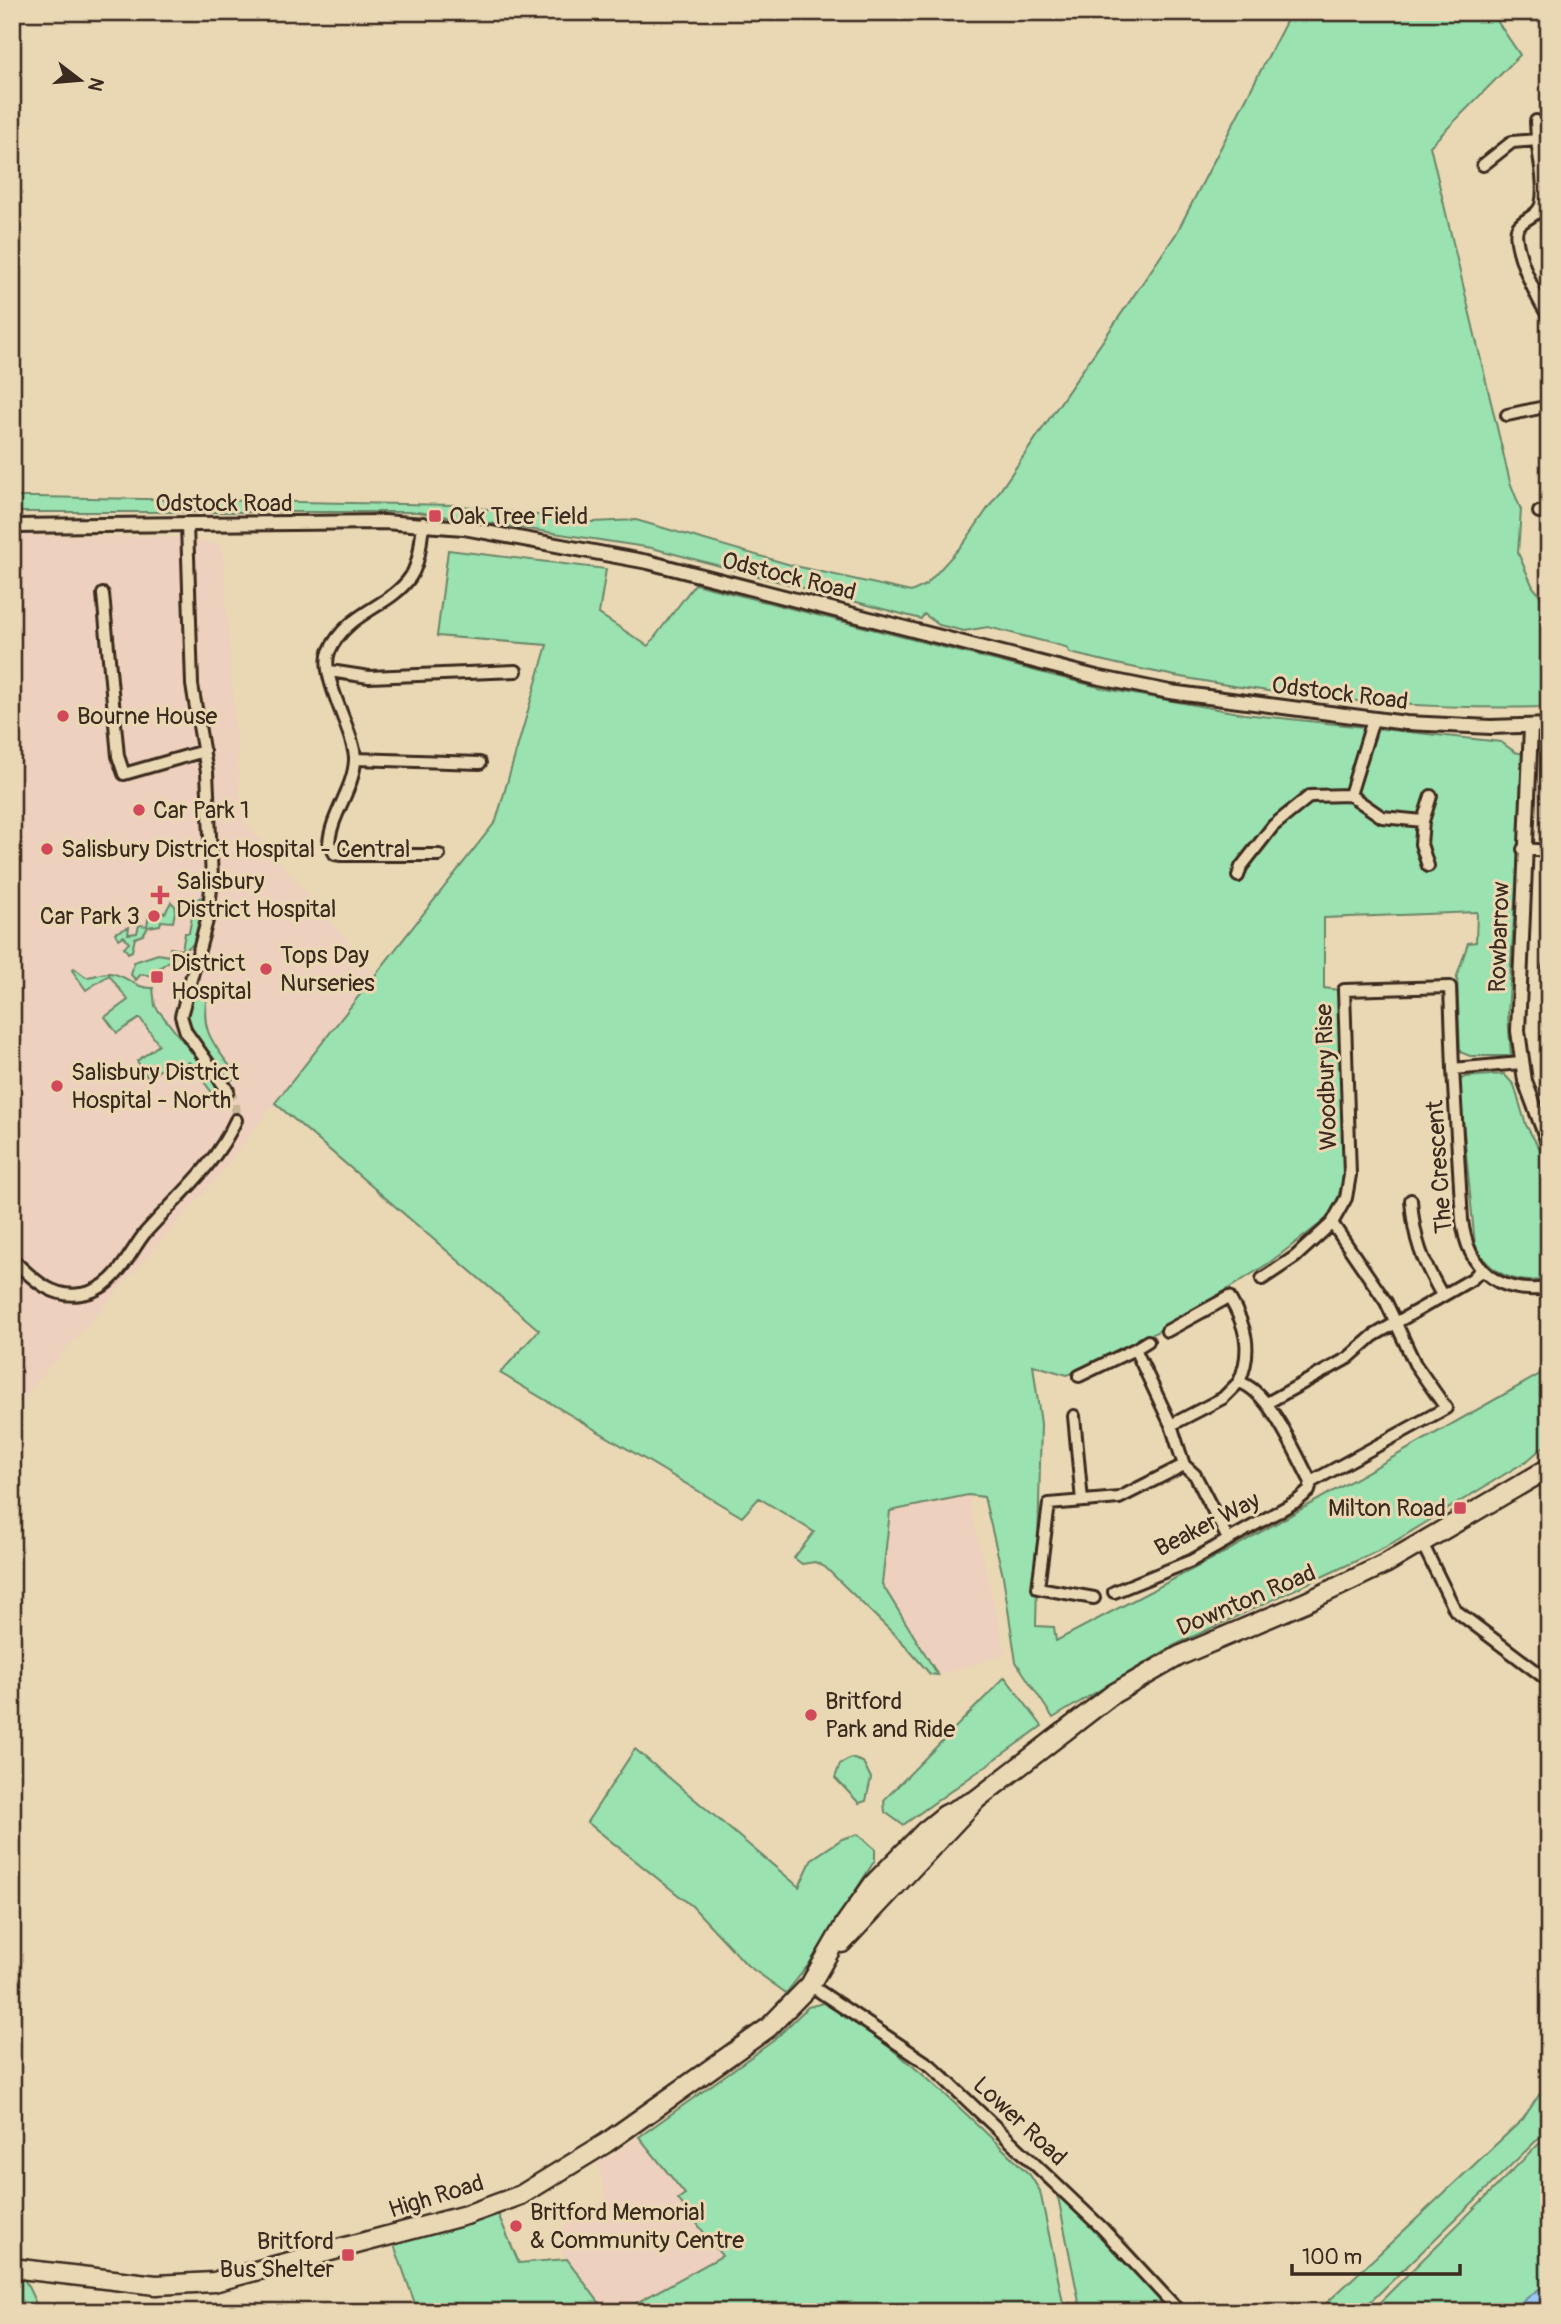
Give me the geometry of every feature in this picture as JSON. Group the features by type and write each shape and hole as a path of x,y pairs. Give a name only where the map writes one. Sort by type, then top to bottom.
{"highway":[{"name":"Downton Road","path":"810,1985 825,1963 977,1799 1075,1721 1156,1668 1328,1592 1422,1543 1549,1468"},
{"name":"High Road","path":"12,2267 142,2283 198,2285 496,2205 548,2181 720,2064 768,2028 810,1985"}],"street":[{"path":"1536,121 1542,202 1536,214 1519,226 1515,239 1534,295 1549,316"},
{"path":"1483,165 1512,142 1537,140"},
{"path":"1507,415 1549,406"},
{"path":"423,523 412,574 403,585 354,618 338,634 328,654 330,671 355,759 329,838 335,854 439,855"},
{"name":"Odstock Road","path":"12,526 423,523 648,562 1142,687 1373,720 1452,726 1549,725"},
{"path":"187,524 192,685 204,751 211,827 212,893 181,1016 186,1032 228,1091"},
{"path":"103,594 118,756 124,774 204,751"},
{"path":"330,671 369,677 516,671"},
{"path":"1350,795 1373,720"},
{"name":"Rowbarrow","path":"1531,727 1517,1015 1521,1063 1530,1100 1549,1145"},
{"path":"355,759 480,763"},
{"path":"1243,871 1273,826 1310,796 1350,795 1382,817 1423,821"},
{"path":"1428,866 1421,844 1423,821 1431,796"},
{"path":"1523,849 1549,851"},
{"path":"1549,968 1549,1003"},
{"name":"The Crescent","path":"1450,987 1464,1239 1480,1270"},
{"name":"Woodbury Rise","path":"1262,1279 1295,1256 1332,1223 1346,1198 1350,1175 1344,990 1450,987"},
{"name":"The Crescent","path":"1453,1069 1521,1063"},
{"path":"12,1259 34,1280 52,1291 82,1294 102,1287 119,1271 144,1234 204,1170 236,1121"},
{"path":"1411,1200 1413,1233 1421,1260 1442,1295"},
{"path":"1332,1223 1386,1302 1396,1322"},
{"path":"1267,1403 1349,1358 1373,1336 1472,1279 1480,1270 1510,1286 1549,1288"},
{"path":"1167,1331 1232,1298 1247,1340 1246,1362 1239,1382 1223,1398 1171,1426"},
{"name":"Beaker Way","path":"1114,1592 1191,1561 1297,1501 1308,1491 1311,1482 1446,1408 1415,1364 1396,1322"},
{"path":"1079,1377 1148,1341"},
{"path":"1135,1349 1171,1426 1184,1465 1195,1475 1228,1539"},
{"path":"1239,1382 1250,1385 1267,1403 1311,1482"},
{"path":"1074,1416 1082,1501"},
{"path":"1094,1598 1038,1588 1049,1504 1119,1498 1184,1465"},
{"path":"1422,1543 1454,1610 1549,1681"},
{"name":"Lower Road","path":"810,1985 931,2066 1102,2228 1180,2312"}],"shaded area":[{"name":"Salisbury District Hospital","path":"12,535 171,537 222,545 242,818 375,973 219,1176 12,1410"},
{"path":"968,1495 1006,1655 938,1675 882,1584 890,1511"},
{"path":"639,2137 685,2195 678,2199 722,2256 620,2312 606,2312 550,2236 606,2198 598,2163"}],"green space":[{"path":"1291,12 1491,12 1520,55 1430,146 1510,482 1521,510 1518,553 1533,587 1549,606 1549,707 1428,706 1368,702 1188,678 1070,653 1066,647 988,627 964,631 939,625 924,614 921,619 652,548 417,512 12,512 12,497 36,497 455,505 593,522 636,520 791,565 911,592 926,585 964,543 1176,234"},
{"path":"448,550 606,569 599,614 648,646 695,584 1106,689 1244,714 1501,742 1515,752 1524,754 1508,1015 1511,1056 1470,1056 1460,1052 1457,976 1468,943 1476,942 1477,912 1324,918 1324,988 1339,990 1344,1178 1333,1214 1269,1263 1171,1325 1134,1343 1110,1361 1067,1375 1033,1365 1041,1424 1036,1626 1054,1627 1056,1641 1229,1550 1549,1369 1549,1442 1528,1460 1384,1548 1175,1645 1053,1718 1016,1662 1003,1576 984,1497 968,1495 890,1511 882,1584 938,1675 930,1674 903,1643 825,1567 815,1562 802,1564 794,1558 814,1532 759,1498 742,1517 500,1373 539,1330 275,1103 496,821 547,645 437,636"},
{"path":"205,896 193,944 158,969 154,976 141,974 136,980 131,975 134,962 158,954 169,956 170,948 182,950 185,933 189,933 195,900"},
{"path":"171,902 176,907 173,922 161,921 160,925 148,927 143,935 135,938 132,951 128,953 124,947 129,943 124,936 119,939 115,933 129,927 128,934 137,933 139,925 147,926 149,914 153,915 154,911 165,913"},
{"path":"74,968 86,977 110,973 153,988 155,1006 221,1090 213,1094 189,1062 177,1070 170,1063 148,1078 137,1061 159,1045 140,1018 117,1033 105,1017 128,1000 109,975 86,990 72,970"},
{"path":"197,986 205,987 208,992 205,1018 210,1037 237,1076 230,1081 234,1087 230,1089 195,1039 189,1025 186,1011 189,998"},
{"path":"1504,1074 1514,1085 1526,1125 1549,1165 1549,1278 1526,1281 1506,1276 1488,1264 1475,1245 1459,1080 1465,1077"},
{"path":"1005,1677 1042,1726 903,1825 885,1812 884,1800"},
{"path":"635,1749 799,1887 812,1859 842,1839 858,1834 875,1849 875,1860 809,1964 786,1993 747,1965 692,1906 587,1822"},
{"path":"851,1758 863,1762 871,1778 866,1801 859,1803 835,1778 840,1764"},
{"path":"823,2003 907,2061 1030,2175 1040,2191 1065,2312 620,2312 722,2256 678,2199 685,2194 639,2137 773,2041 808,2007"},
{"path":"1549,2080 1549,2125 1542,2135 1360,2312 1317,2312 1523,2119"},
{"path":"1549,2134 1549,2282 1508,2312 1370,2312"},
{"path":"1057,2192 1172,2312 1081,2312"},
{"path":"498,2214 519,2263 567,2259 606,2312 418,2312 392,2239 467,2225"},
{"path":"12,2274 23,2276 40,2312 12,2312"}],"water":[{"path":"1549,2282 1549,2301 1534,2312 1508,2312"}],"tunnel":[{"path":"228,1091 235,1102 236,1120"}],"place":[{"name":"Oak Tree Field","path":"435,516"},
{"name":"Bourne House","path":"63,716"},
{"name":"Car Park 1","path":"139,810"},
{"name":"Salisbury District Hospital - Central","path":"47,849"},
{"name":"Salisbury District Hospital","path":"160,895"},
{"name":"Car Park 3","path":"154,916"},
{"name":"Tops Day Nurseries","path":"266,969"},
{"name":"District Hospital","path":"157,977"},
{"name":"Salisbury District Hospital - North","path":"57,1086"},
{"name":"Milton Road","path":"1460,1508"},
{"name":"Britford Park and Ride","path":"811,1715"},
{"name":"Britford Memorial & Community Centre","path":"516,2226"},
{"name":"Britford Bus Shelter","path":"348,2255"}]}
